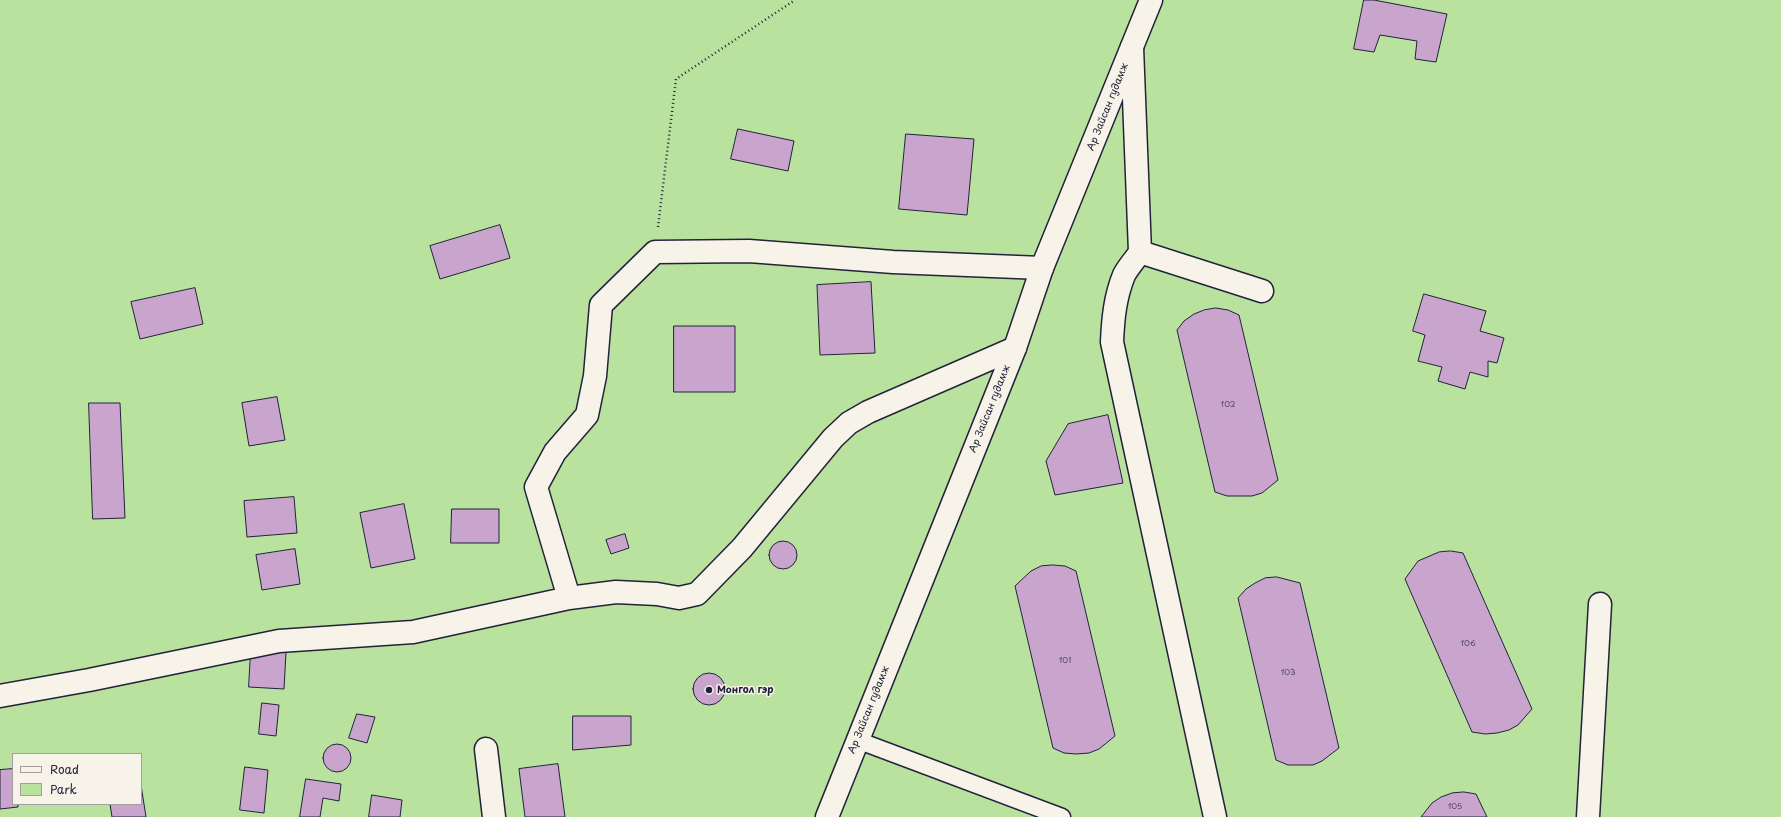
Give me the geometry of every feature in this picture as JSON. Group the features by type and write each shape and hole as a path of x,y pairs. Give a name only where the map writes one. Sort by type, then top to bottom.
{"street":[{"name":"Ар Зайсан гудамж","path":"827,817 1015,348 1042,268 1152,0"},
{"path":"1132,47 1140,252 1125,274 1119,291 1113,312 1112,342 1214,817"},
{"path":"569,598 536,487 555,452 587,415 595,376 601,305 655,252 749,251 893,262 1042,268"},
{"path":"1140,252 1262,291"},
{"path":"0,696 89,680 279,641 413,632 569,598 616,592 657,594 679,598 697,594 742,548 833,438 848,423 868,412 1015,348"},
{"path":"1588,817 1600,604"},
{"path":"486,749 494,817"}],"lane":[{"path":"857,740 1062,817"}],"path":[{"path":"655,252 676,79 795,0"}],"green space":[{"path":"0,0 1781,0 1781,817 0,817"}],"building":[{"path":"1364,0 1374,0 1447,14 1436,62 1415,59 1417,41 1380,35 1374,52 1354,49"},
{"path":"738,129 794,141 788,171 731,159"},
{"path":"906,134 974,139 967,215 899,209"},
{"path":"500,225 510,258 440,279 430,246"},
{"path":"871,282 875,353 820,355 817,285"},
{"path":"195,288 203,324 140,339 131,302"},
{"path":"1424,294 1486,311 1480,331 1504,338 1497,363 1488,361 1488,377 1470,372 1465,389 1438,381 1442,367 1418,361 1425,335 1413,331"},
{"path":"1216,308 1228,310 1239,315 1278,480 1262,493 1252,496 1227,496 1215,492 1177,330 1184,321 1194,314 1204,310"},
{"path":"674,326 735,326 735,392 674,392"},
{"path":"277,397 285,440 249,446 242,403"},
{"path":"89,403 120,403 125,518 93,519"},
{"path":"1108,415 1123,483 1055,495 1046,461 1068,424"},
{"path":"294,497 297,533 247,537 244,501"},
{"path":"404,504 415,559 371,568 360,513"},
{"path":"452,509 499,509 499,543 451,543"},
{"path":"625,534 629,548 611,554 606,540"},
{"path":"783,541 789,542 793,545 796,549 796,561 793,565 789,568 783,569 777,568 773,565 770,561 769,555 770,549 773,545 777,542"},
{"path":"295,549 300,584 262,590 256,555"},
{"path":"1451,551 1463,553 1532,709 1518,725 1509,730 1485,734 1472,732 1405,579 1418,561 1439,552"},
{"path":"1041,566 1065,566 1076,571 1115,736 1099,749 1089,753 1064,753 1053,748 1015,586 1031,571"},
{"path":"1277,577 1300,583 1339,748 1322,761 1313,765 1288,765 1276,760 1238,598 1246,589 1255,583 1265,578"},
{"path":"251,650 286,652 284,689 249,687"},
{"name":"Монгол гэр","path":"709,673 715,674 722,680 725,689 724,695 718,702 709,705 703,704 696,698 693,689 694,683 700,676"},
{"path":"262,703 279,705 276,736 259,734"},
{"path":"357,714 375,717 367,743 349,738"},
{"path":"573,716 631,716 631,745 573,750"},
{"path":"337,744 343,745 347,748 350,752 350,764 347,768 343,771 337,772 331,771 327,768 324,764 323,758 324,752 327,748 331,745"},
{"path":"558,764 565,817 525,817 519,769"},
{"path":"245,767 268,770 264,813 240,810"},
{"path":"12,769 12,805 18,805 18,807 0,809 0,770"},
{"path":"306,779 341,784 339,801 323,798 320,817 300,817"},
{"path":"142,791 146,817 112,817 110,805 142,805"},
{"path":"1464,792 1476,794 1487,817 1421,817 1432,803 1441,797 1452,793"},
{"path":"372,795 402,800 400,817 369,817"}],"place":[{"name":"Монгол гэр","path":"709,690"}]}
